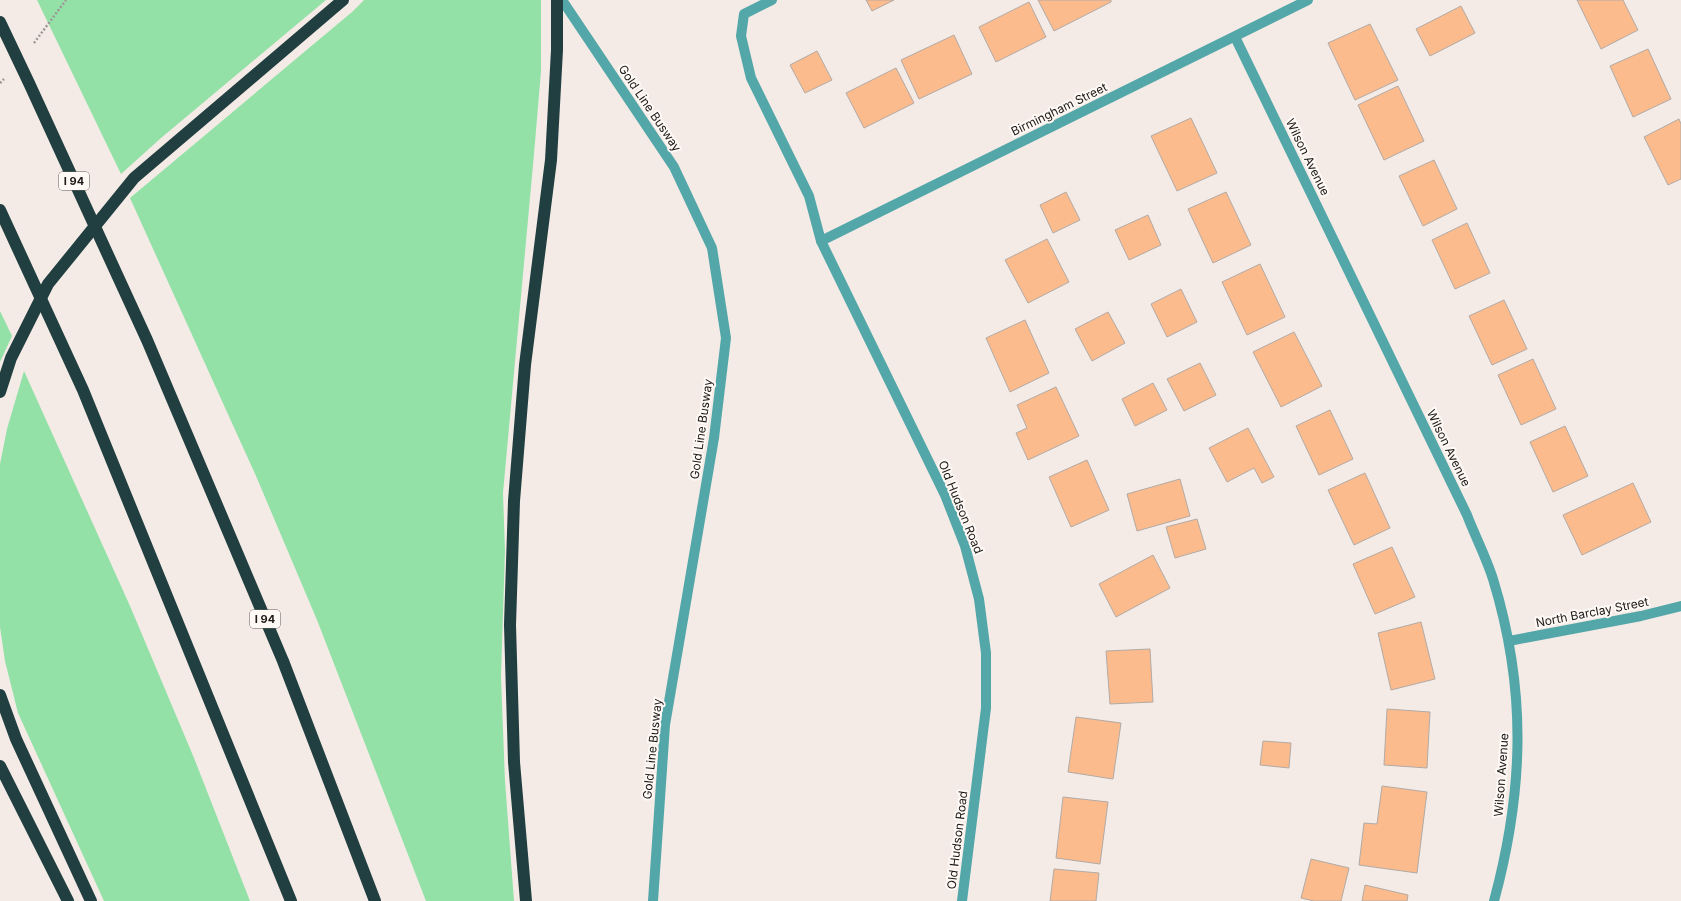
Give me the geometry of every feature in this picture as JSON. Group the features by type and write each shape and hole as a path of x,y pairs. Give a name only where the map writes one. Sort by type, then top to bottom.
{"highway":[{"path":"0,392 11,358 48,284 134,178 343,0"},
{"path":"526,901 514,762 510,625 514,502 525,365 551,160 557,50 557,0"},
{"name":"I 94","path":"0,22 36,97 147,340 283,661 375,901"},
{"path":"0,210 83,390 291,901"},
{"path":"0,694 16,739 91,901"},
{"path":"0,766 68,901"}],"street":[{"name":"Gold Line Busway","path":"562,0 674,167 712,248 726,338 714,438 666,725 653,901"},
{"name":"Old Hudson Road","path":"772,0 744,14 741,36 751,78 809,196 821,241 944,495 965,546 979,599 986,653 986,708 962,901"},
{"name":"Birmingham Street","path":"821,241 1308,0"},
{"name":"Wilson Avenue","path":"1235,37 1467,515 1492,579 1509,641 1516,696 1518,751 1514,805 1494,901"},
{"name":"North Barclay Street","path":"1509,641 1641,616 1681,606"}],"green space":[{"path":"37,0 326,0 161,138 121,174"},
{"path":"364,0 541,0 541,71 503,493 505,551 501,677 505,781 514,901 426,901 317,620 256,476 130,198 352,12"},
{"path":"0,311 12,336 0,362"},
{"path":"24,371 130,606 194,758 250,901 104,901 18,713 5,661 0,627 0,464 7,429"}],"building":[{"path":"866,0 894,0 872,11"},
{"path":"1038,0 1111,0 1111,2 1054,31"},
{"path":"1577,0 1623,0 1638,30 1601,49"},
{"path":"1029,2 1046,37 996,62 979,27"},
{"path":"1461,6 1475,33 1430,56 1416,29"},
{"path":"1370,24 1398,80 1355,100 1328,43"},
{"path":"954,35 972,74 919,99 901,60"},
{"path":"1648,49 1671,99 1633,117 1610,66"},
{"path":"817,51 832,80 805,93 790,65"},
{"path":"896,68 914,103 864,128 846,93"},
{"path":"1398,86 1424,141 1384,160 1358,105"},
{"path":"1191,118 1217,173 1177,191 1151,136"},
{"path":"1679,119 1681,124 1681,179 1668,185 1644,137"},
{"path":"1434,160 1457,209 1423,226 1399,176"},
{"path":"1066,192 1080,220 1053,233 1040,205"},
{"path":"1226,192 1251,245 1213,263 1188,209"},
{"path":"1148,215 1161,245 1129,260 1115,230"},
{"path":"1467,223 1490,273 1455,289 1432,240"},
{"path":"1047,239 1069,282 1028,303 1005,260"},
{"path":"1260,264 1285,317 1247,335 1222,282"},
{"path":"1181,289 1197,322 1167,337 1151,304"},
{"path":"1504,300 1527,349 1492,365 1469,316"},
{"path":"1108,312 1125,343 1092,361 1075,329"},
{"path":"1025,320 1049,373 1010,392 986,338"},
{"path":"1294,332 1322,386 1281,407 1253,352"},
{"path":"1533,359 1556,409 1521,425 1498,375"},
{"path":"1200,363 1216,395 1184,411 1167,379"},
{"path":"1153,383 1167,410 1135,426 1122,399"},
{"path":"1056,387 1079,436 1028,460 1016,433 1027,428 1017,405"},
{"path":"1330,410 1353,459 1319,475 1296,426"},
{"path":"1565,426 1588,476 1553,492 1530,442"},
{"path":"1248,428 1274,477 1262,483 1254,468 1227,482 1209,448"},
{"path":"1087,460 1109,510 1071,527 1049,477"},
{"path":"1365,473 1390,528 1354,545 1328,490"},
{"path":"1180,479 1190,516 1137,531 1127,494"},
{"path":"1633,483 1651,522 1582,555 1563,515"},
{"path":"1197,519 1206,549 1175,558 1166,527"},
{"path":"1392,547 1415,597 1375,614 1353,564"},
{"path":"1153,555 1170,588 1116,617 1099,584"},
{"path":"1421,622 1435,679 1391,690 1378,633"},
{"path":"1150,649 1153,702 1110,704 1106,651"},
{"path":"1387,709 1430,712 1427,768 1384,765"},
{"path":"1076,717 1121,723 1113,779 1068,772"},
{"path":"1263,741 1291,743 1289,768 1260,765"},
{"path":"1382,786 1427,792 1417,873 1359,865 1364,823 1377,824"},
{"path":"1063,797 1108,802 1100,864 1056,858"},
{"path":"1311,859 1349,868 1341,901 1314,901 1301,898"},
{"path":"1054,869 1099,873 1096,901 1050,901"},
{"path":"1365,885 1408,895 1407,901 1362,901"}]}
